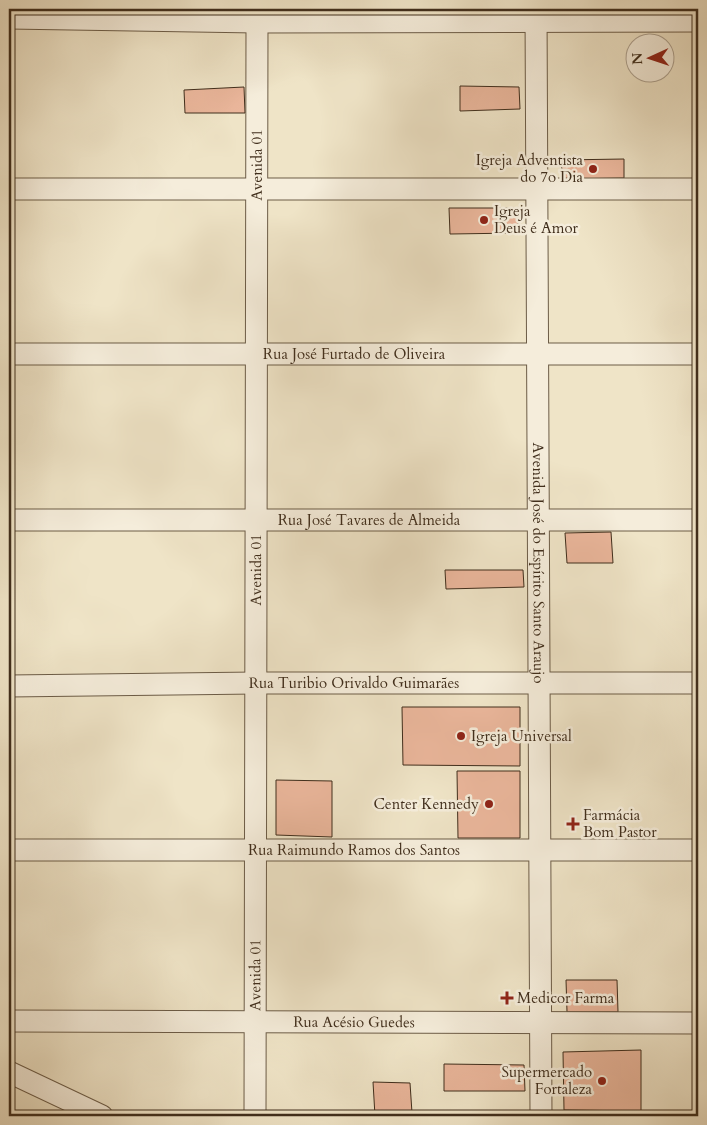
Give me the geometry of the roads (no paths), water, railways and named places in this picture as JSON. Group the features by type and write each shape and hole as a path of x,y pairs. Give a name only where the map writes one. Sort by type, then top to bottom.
{"street":[{"path":"9,18 257,22 537,15 698,21"},
{"name":"Avenida José do Espírito Santo Araujo","path":"537,15 541,1116"},
{"name":"Avenida 01","path":"255,1116 257,22"},
{"path":"9,189 698,189"},
{"name":"Rua José Furtado de Oliveira","path":"9,354 698,354"},
{"name":"Rua José Tavares de Almeida","path":"9,520 698,520"},
{"name":"Rua Turibio Orivaldo Guimarães","path":"9,686 256,683 698,683"},
{"name":"Rua Raimundo Ramos dos Santos","path":"9,850 698,850"},
{"name":"Rua Acésio Guedes","path":"9,1021 698,1023"},
{"path":"9,1072 102,1116"}],"place":[{"name":"Igreja Adventista do 7o Dia","path":"593,169"},
{"name":"Igreja Deus é Amor","path":"484,220"},
{"name":"Igreja Universal","path":"461,736"},
{"name":"Center Kennedy","path":"489,804"},
{"name":"Farmácia Bom Pastor","path":"573,824"},
{"name":"Medicor Farma","path":"507,998"},
{"name":"Supermercado Fortaleza","path":"602,1081"}]}
